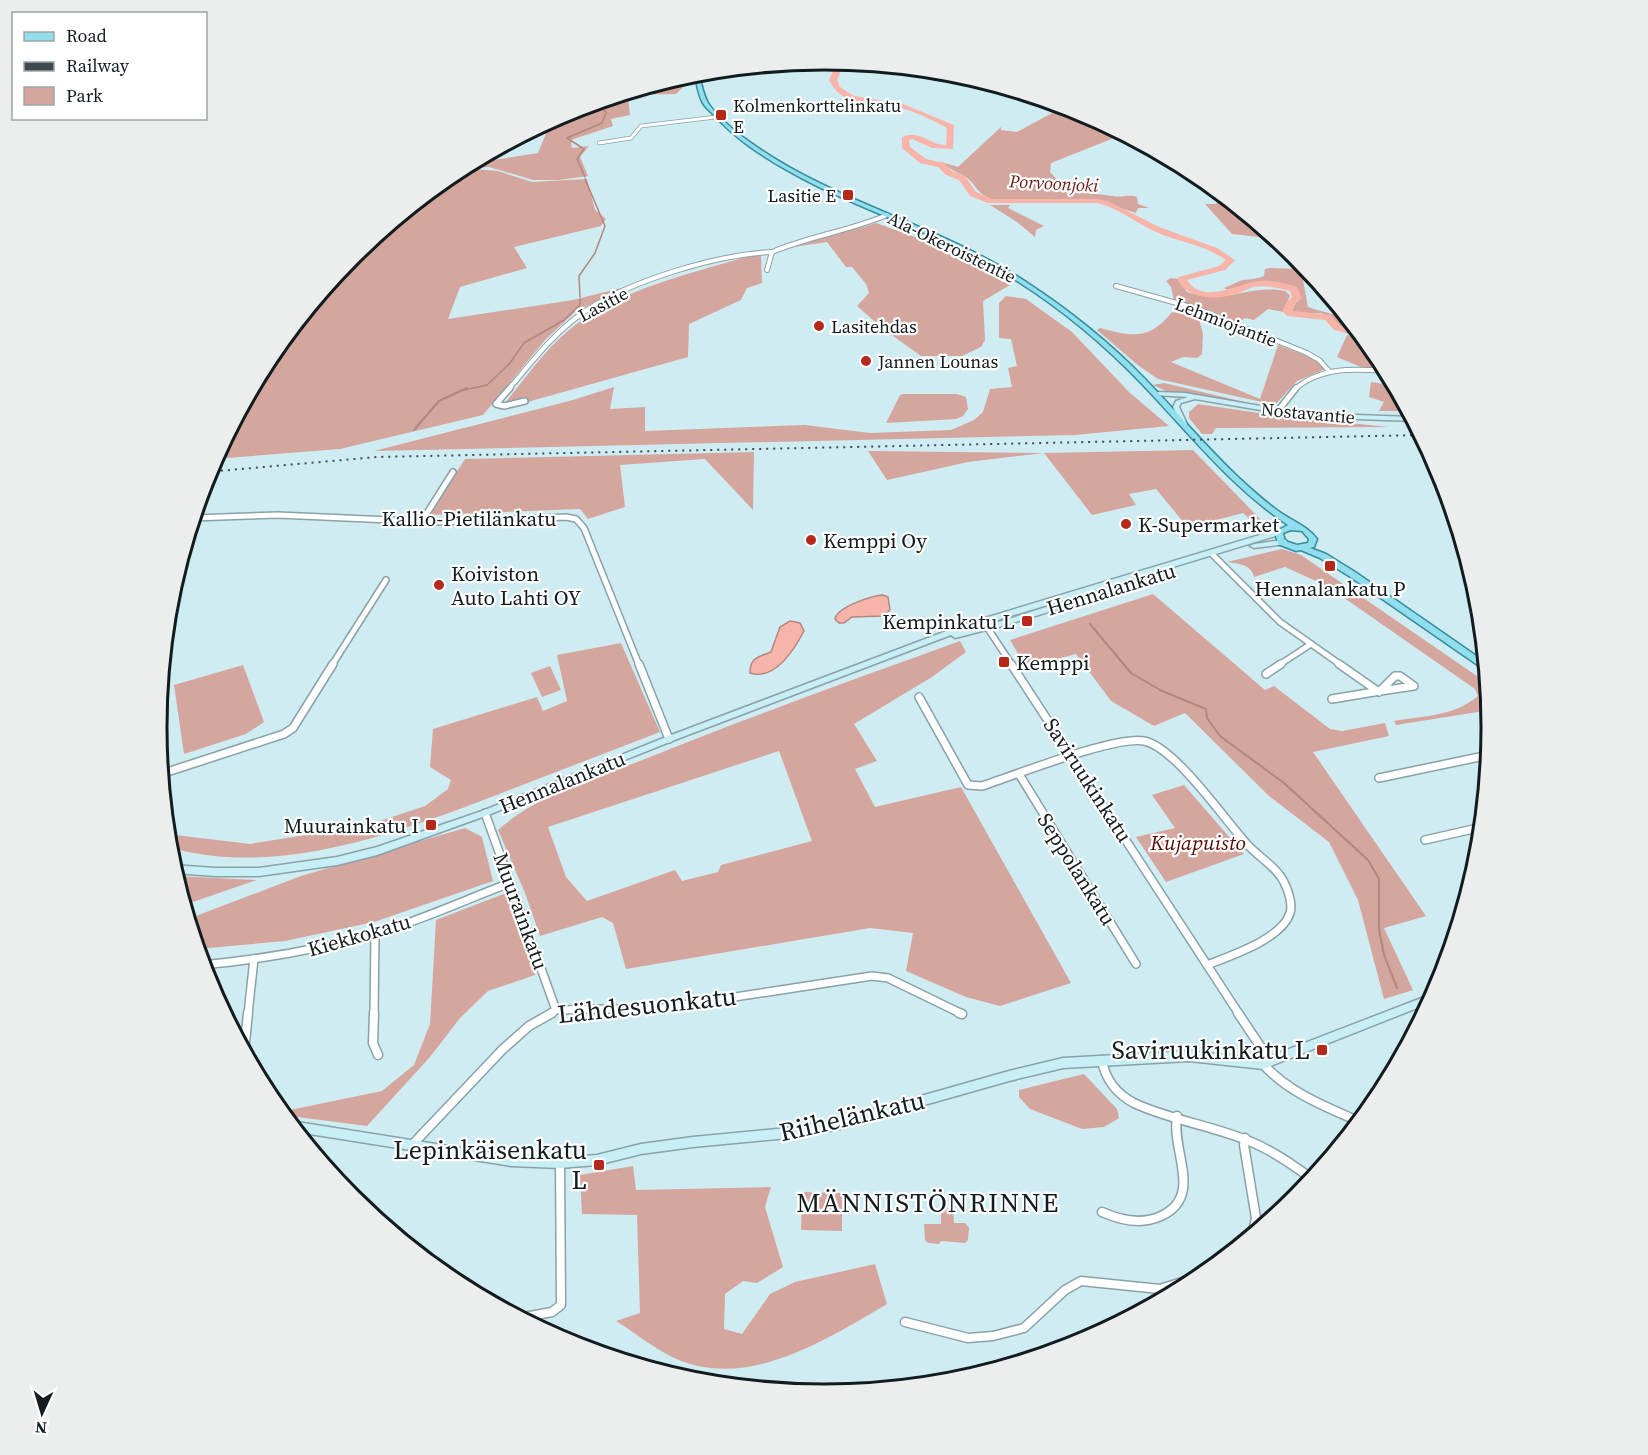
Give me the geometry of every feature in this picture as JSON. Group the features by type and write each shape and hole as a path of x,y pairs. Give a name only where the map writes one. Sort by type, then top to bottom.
{"main road":[{"name":"Ala-Okeroistentie","path":"696,83 701,95 716,117 746,142 783,167 820,186 966,250 1035,290 1103,342 1225,467 1263,503 1312,536 1313,543"},
{"path":"699,83 701,95"},
{"name":"Ala-Okeroistentie","path":"1263,503 1281,530"},
{"path":"1298,528 1281,530 1279,538 1290,547 1304,548 1323,556 1477,661"},
{"path":"1304,548 1313,543 1352,574"}],"street":[{"path":"599,143 631,138 641,126 716,117"},
{"name":"Lasitie","path":"525,401 504,406 496,404 553,337 583,312 644,283 744,253 772,252 801,240 858,227 887,215"},
{"path":"767,270 772,252"},
{"name":"Lehmiojantie","path":"1116,286 1198,309 1307,353 1319,360 1329,371"},
{"path":"1277,412 1298,385 1316,374 1329,371 1376,371"},
{"name":"Nostavantie","path":"1158,396 1175,394 1277,412 1325,417 1403,419"},
{"name":"Nostavantie","path":"1158,396 1205,399"},
{"path":"1184,424 1176,407 1178,402 1186,398"},
{"path":"422,521 453,472"},
{"name":"Kallio-Pietilänkatu","path":"201,518 278,515 422,521 566,517 581,522 669,739"},
{"name":"Hennalankatu","path":"183,869 259,872 327,863 377,851 485,813 669,739 940,638 1213,555 1281,530"},
{"name":"Hennalankatu","path":"1213,555 1282,542"},
{"path":"1213,555 1280,622 1379,692"},
{"path":"168,772 284,734 293,728 386,580"},
{"name":"Saviruukinkatu","path":"986,624 1208,965 1267,1062"},
{"path":"1266,674 1311,644"},
{"path":"1332,699 1379,692 1414,686 1400,676 1395,676 1379,692"},
{"path":"919,697 968,785 982,786 1107,746 1134,740 1152,744 1174,761 1248,846 1275,869 1285,883 1290,912 1285,924 1271,936 1208,965"},
{"path":"1379,778 1480,757"},
{"name":"Seppolankatu","path":"1019,774 1136,964"},
{"name":"Muurainkatu","path":"485,813 556,1010"},
{"path":"1425,840 1472,829"},
{"name":"Kiekkokatu","path":"211,964 254,959 375,934 510,883"},
{"path":"375,934 373,1043 378,1055"},
{"path":"246,1038 254,959"},
{"name":"Lähdesuonkatu","path":"412,1145 503,1049 529,1026 556,1010 663,1008 872,976 888,978 962,1014"},
{"path":"1352,1118 1278,1082 1267,1062 1420,1003"},
{"name":"Riihelänkatu","path":"303,1127 511,1161 560,1163 597,1160 642,1149 787,1133 836,1125 1063,1063 1189,1056 1267,1062"},
{"path":"1102,1060 1108,1081 1121,1095 1134,1103 1245,1138 1286,1158 1306,1174"},
{"path":"1102,1212 1130,1221 1154,1219 1172,1213 1180,1202 1184,1189 1184,1172 1175,1138 1177,1116"},
{"path":"1245,1138 1244,1145 1255,1223"},
{"path":"531,1316 552,1312 561,1305 560,1163"},
{"path":"905,1322 968,1338 993,1336 1024,1328 1065,1290 1081,1281 1166,1288"}],"green space":[{"path":"684,86 676,94 649,94"},
{"path":"628,100 630,115 611,119 613,126 571,140 572,148 589,146 580,157 588,176 559,180 533,180 489,167 482,167 495,160 538,153 546,132"},
{"path":"1053,112 1114,138 1051,163 1050,172 1069,193 1134,196 1137,197 1138,204 1149,208 1138,208 1136,213 1096,200 991,199 982,194 966,177 941,162 958,167 1001,127 1001,130 1017,132"},
{"path":"479,169 498,171 532,182 587,179 595,210 606,219 601,226 514,247 527,268 460,287 448,319 573,300 633,285 576,311 545,340 483,415 340,449 225,458 255,399 303,328 359,263 424,206"},
{"path":"1219,202 1224,206 1261,237 1232,234 1205,204"},
{"path":"990,205 1010,205 1008,208 1044,226 1036,230 1035,237"},
{"path":"876,223 946,248 1010,285 983,301 985,340 981,347 962,356 921,356 882,328 857,306 869,293 866,284 852,267 846,267 827,242 786,248"},
{"path":"761,255 762,283 747,288 741,300 689,324 688,357 499,410 559,339 600,309 623,297 672,279 746,257"},
{"path":"1265,269 1294,269 1303,278 1308,307 1334,315 1345,328 1330,316 1320,313 1299,314 1291,311 1298,299 1295,287 1270,284 1246,286 1229,291 1224,288 1241,281 1264,276"},
{"path":"1171,278 1178,279 1187,292 1200,295 1225,296 1272,290 1285,291 1290,295 1284,312 1268,309 1254,320 1245,318 1238,323 1174,300 1171,287 1166,281"},
{"path":"1006,296 1026,299 1072,332 1129,392 1169,426 1075,435 374,451 573,400 614,387 610,409 645,407 645,431 805,425 870,433 951,430 974,420 983,412 990,389 1012,387 1008,368 1017,366 1011,339 999,338 999,303"},
{"path":"1172,312 1199,319 1203,334 1202,354 1197,358 1183,357 1171,362 1260,399 1278,345 1317,360 1325,369 1297,381 1275,405 1158,379 1097,330 1100,328 1140,334 1156,328"},
{"path":"1347,335 1351,336 1374,368 1361,367 1337,357"},
{"path":"1371,382 1384,384 1399,411 1379,411 1384,402 1369,397"},
{"path":"1164,383 1270,408 1166,391 1153,385"},
{"path":"957,394 966,397 968,409 963,416 956,419 886,423 900,395"},
{"path":"1198,404 1279,416 1389,427 1216,428 1212,434 1202,434 1189,418 1189,412"},
{"path":"1193,450 1264,523 1257,526 1243,513 1204,523 1209,528 1190,530 1156,489 1129,494 1136,505 1092,515 1044,453"},
{"path":"868,451 1044,453 968,462 887,480"},
{"path":"754,452 753,510 705,459 620,465 625,507 588,519 580,509 429,515 465,459"},
{"path":"1282,549 1301,555 1479,678 1481,711 1396,725 1394,721 1459,708 1478,696 1475,689 1327,586 1285,567 1254,577 1247,567 1227,562"},
{"path":"1153,594 1265,690 1274,686 1330,729 1342,731 1385,723 1389,736 1313,752 1426,916 1384,928 1413,990 1384,999 1358,900 1329,842 1269,796 1185,713 1154,726 1111,701 1076,654 1026,667 1010,640"},
{"path":"960,641 966,652 932,677 854,724 877,761 855,769 875,807 961,787 1071,983 1000,1006 966,997 906,971 913,933 870,928 626,969 613,923 602,917 540,936 525,893 498,830 514,817 549,797 588,780","holes":["779,751 812,841 721,865 718,872 682,881 675,870 587,901 566,877 548,827"]},
{"path":"621,643 660,732 430,820 343,845 299,854 254,857 211,856 179,849 177,835 250,844 368,825 425,806 448,789 451,780 430,767 433,729 537,697 543,711 567,701 557,655"},
{"path":"243,665 264,722 246,734 184,754 174,685"},
{"path":"550,666 561,690 542,697 531,673"},
{"name":"Kujapuisto","path":"1184,785 1244,854 1166,882 1136,837 1175,828 1152,795"},
{"path":"465,828 482,837 493,881 374,922 285,941 205,948 195,916 301,876"},
{"path":"184,876 257,880 191,903"},
{"path":"506,893 535,975 488,991 460,1018 430,1057 367,1126 295,1117 290,1110 382,1091 414,1065 430,1024 436,920"},
{"path":"1084,1074 1117,1109 1119,1118 1104,1127 1082,1129 1030,1109 1019,1097 1019,1090"},
{"path":"633,1166 636,1190 771,1187 765,1207 783,1267 757,1283 743,1281 725,1294 724,1329 742,1334 770,1294 795,1282 875,1264 887,1304 810,1346 783,1358 755,1366 726,1369 698,1366 670,1356 616,1321 640,1313 637,1215 582,1214 580,1175"},
{"path":"802,1192 842,1193 842,1231 801,1230"},
{"path":"941,1208 953,1209 954,1223 965,1223 969,1228 968,1240 965,1243 941,1241 939,1244 928,1243 925,1240 924,1224 941,1224"}],"shaded area":[{"path":"883,595 888,597 890,610 883,616 852,617 844,623 839,623 835,619 848,606"},
{"path":"790,621 800,623 804,631 789,655 768,672 750,673 753,661 771,652 780,627"}],"waterway":[{"name":"Porvoonjoki","path":"837,71 833,80 837,88 851,98 901,106 932,117 951,127 950,147 935,147 912,136 905,139 906,148 923,161 941,165 949,173 962,178 973,194 991,201 1097,201 1113,205 1156,229 1205,246 1231,260 1222,268 1182,279 1190,289 1203,294 1233,292 1256,284 1273,284 1294,289 1297,298 1290,304 1287,311 1290,314 1328,317 1337,328 1347,331"},
{"path":"585,177 577,159 584,149 567,138 602,123 606,113 603,109"},
{"path":"580,297 579,276 595,253 605,226 585,179"},
{"path":"464,390 487,385 510,363 524,343 564,320 580,305 580,299"},
{"path":"414,430 439,401 467,388"},
{"path":"1090,624 1131,673 1162,691 1206,709 1207,718 1220,736 1284,783 1368,860 1379,879 1379,929 1384,955 1397,988"}],"railway":[{"path":"219,471 377,457 1412,435"}],"place":[{"name":"Kolmenkorttelinkatu E","path":"721,115"},
{"name":"Lasitie E","path":"848,195"},
{"name":"Lasitehdas","path":"819,326"},
{"name":"Jannen Lounas","path":"866,361"},
{"name":"K-Supermarket","path":"1126,524"},
{"name":"Kemppi Oy","path":"811,540"},
{"name":"Hennalankatu P","path":"1330,566"},
{"name":"Koiviston Auto Lahti OY","path":"439,585"},
{"name":"Kempinkatu L","path":"1027,621"},
{"name":"Kemppi","path":"1004,662"},
{"name":"Muurainkatu I","path":"431,825"},
{"name":"Saviruukinkatu L","path":"1322,1050"},
{"name":"Lepinkäisenkatu L","path":"599,1165"}],"district":[{"name":"MÄNNISTÖNRINNE","path":"928,1202"}]}
